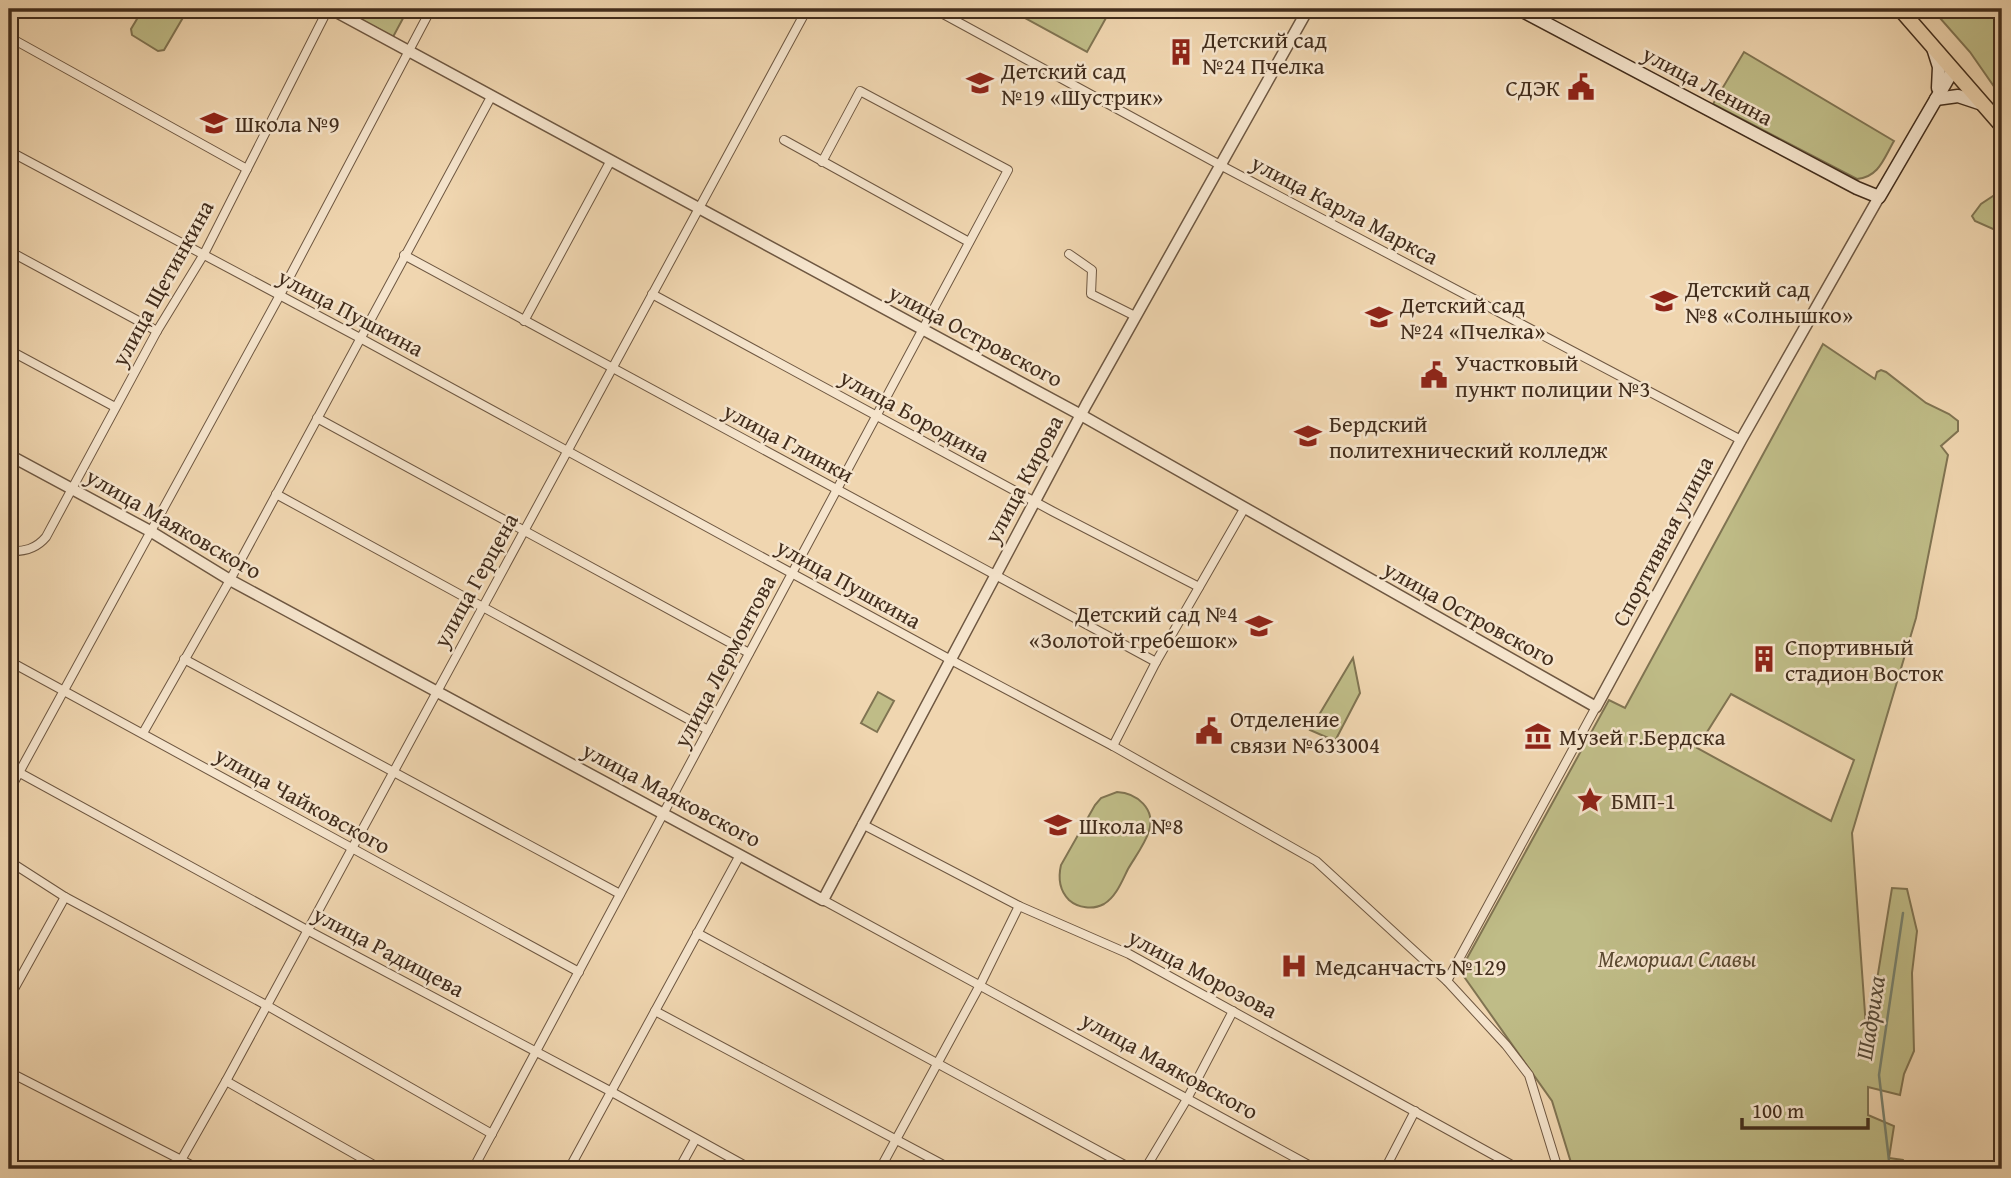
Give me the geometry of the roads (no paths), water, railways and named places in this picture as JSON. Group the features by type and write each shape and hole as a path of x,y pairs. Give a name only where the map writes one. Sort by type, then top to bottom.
{"highway":[{"path":"1900,9 2002,126"}],"main road":[{"name":"улица Ленина","path":"1519,9 1857,188 1879,197"},
{"path":"1933,47 1940,75 1936,99"},
{"path":"1879,197 1953,70"},
{"path":"1936,99 1958,96 1984,106"}],"street":[{"path":"9,23 16,9"},
{"name":"улица Островского","path":"329,9 1081,415 1596,707"},
{"name":"улица Щетинкина","path":"9,551 29,550 39,545 46,537 156,331 204,254 329,9"},
{"path":"9,790 280,295 430,9"},
{"name":"улица Герцена","path":"176,1169 807,9"},
{"name":"улица Карла Маркса","path":"934,9 1220,165 1741,440"},
{"name":"улица Кирова","path":"823,900 1081,415 1308,9"},
{"path":"9,37 247,169"},
{"name":"улица Лермонтова","path":"473,1169 1008,170 860,91 822,162"},
{"path":"143,733 230,580 491,97"},
{"path":"784,140 969,242"},
{"name":"улица Пушкина","path":"9,151 1113,746 1316,861 1447,981 1506,1045 1529,1075 1558,1169"},
{"path":"524,321 610,162"},
{"name":"Спортивная улица","path":"1447,981 1741,440 1879,197"},
{"path":"9,251 156,331"},
{"path":"1069,254 1092,270 1091,294 1135,316"},
{"name":"улица Глинки","path":"404,255 1156,662"},
{"name":"улица Бородина","path":"652,293 1035,502 1199,587"},
{"path":"9,350 115,407"},
{"path":"317,418 750,653"},
{"name":"улица Маяковского","path":"9,455 150,531 230,580 1316,1169"},
{"path":"276,494 708,730"},
{"path":"1113,746 1156,662 1244,509"},
{"path":"184,659 620,894"},
{"name":"улица Чайковского","path":"9,661 579,972"},
{"name":"улица Радищева","path":"9,767 751,1169"},
{"name":"улица Морозова","path":"862,824 1019,906 1129,954 1519,1169"},
{"path":"569,1169 740,855"},
{"path":"9,861 65,897 266,1005 492,1134"},
{"path":"9,998 65,897"},
{"path":"880,1169 980,985 1019,906"},
{"path":"697,933 1132,1169"},
{"path":"655,1011 951,1169"},
{"path":"1146,1169 1187,1099 1233,1011"},
{"path":"9,1072 199,1169"},
{"path":"226,1081 381,1169"},
{"path":"1385,1169 1415,1111"},
{"path":"679,1169 695,1140"}],"waterway":[{"name":"Шадриха","path":"1890,1169 1879,1075 1903,913"}],"place":[{"name":"Детский сад №24 Пчелка","path":"1181,52"},
{"name":"Детский сад №19 «Шустрик»","path":"980,83"},
{"name":"СДЭК","path":"1581,87"},
{"name":"Школа №9","path":"214,123"},
{"name":"Детский сад №8 «Солнышко»","path":"1664,301"},
{"name":"Детский сад №24 «Пчелка»","path":"1379,317"},
{"name":"Участковый пункт полиции №3","path":"1434,375"},
{"name":"Бердский политехнический колледж","path":"1308,436"},
{"name":"Детский сад №4 «Золотой гребешок»","path":"1259,626"},
{"name":"Спортивный стадион Восток","path":"1764,659"},
{"name":"Отделение связи №633004","path":"1209,731"},
{"name":"Музей г.Бердска","path":"1538,736"},
{"name":"БМП-1","path":"1590,800"},
{"name":"Школа №8","path":"1058,825"},
{"name":"Медсанчасть №129","path":"1294,966"}],"park label":[{"name":"Мемориал Славы","path":"1677,958"}]}
